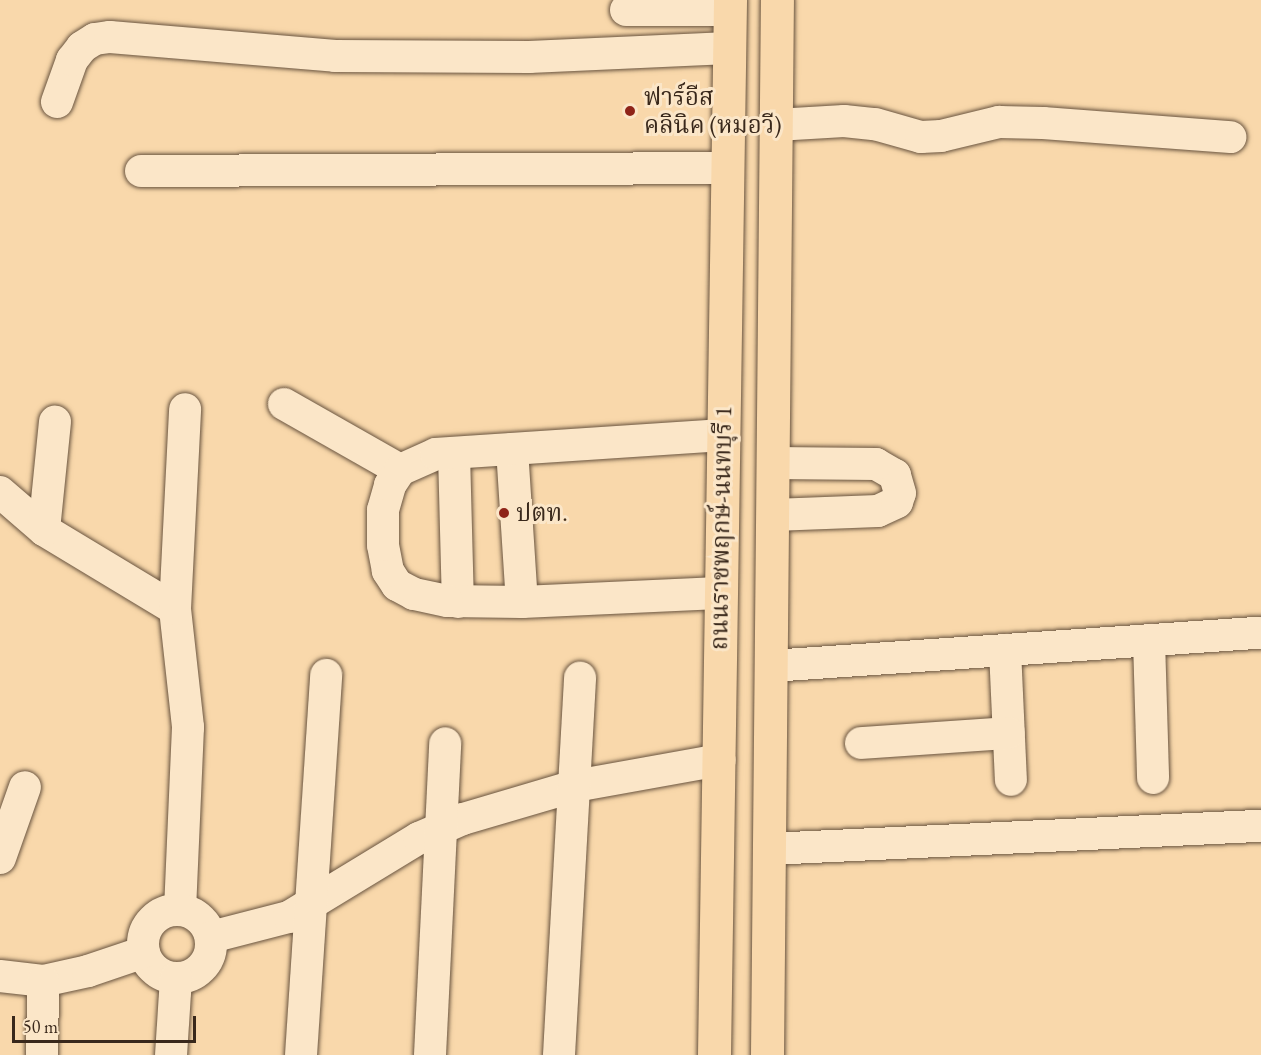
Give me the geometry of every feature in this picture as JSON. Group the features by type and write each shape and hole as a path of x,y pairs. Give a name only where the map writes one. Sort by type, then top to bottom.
{"main road":[{"path":"767,1055 777,0"},
{"name":"ถนนราชพฤกษ์-นนทบุรี 1","path":"714,1055 720,760 719,593 730,5"}],"street":[{"path":"626,10 730,5"},
{"path":"57,102 72,60 82,47 95,39 110,37 335,56 529,57 729,48"},
{"path":"776,125 844,120 875,124 921,137 941,136 999,122 1043,123 1230,137"},
{"path":"141,171 727,168"},
{"path":"284,404 400,470"},
{"path":"180,910 188,727 175,609 185,409"},
{"path":"44,530 55,422"},
{"path":"719,593 522,602 459,602 414,594 397,585 388,570 383,545 383,510 390,485 400,470 436,454 722,435"},
{"path":"512,449 522,602"},
{"path":"454,453 459,602"},
{"path":"773,515 878,511 890,508 900,493 895,475 876,464 774,463"},
{"path":"0,492 44,530 175,609"},
{"path":"771,666 1261,633"},
{"path":"1149,640 1153,778"},
{"path":"1005,650 1011,780"},
{"path":"301,1055 326,675"},
{"path":"560,1055 580,678"},
{"path":"861,743 1009,733"},
{"path":"430,1055 445,742"},
{"path":"211,937 265,926 310,905 419,838 441,828 575,786 720,760"},
{"path":"0,858 25,787"},
{"path":"769,849 1261,826"},
{"path":"180,910 194,914 211,937 207,961 199,971 176,978 156,970 144,952 148,927 156,917 180,910"},
{"path":"0,976 43,981 88,971 144,952"},
{"path":"171,1055 176,978"},
{"path":"42,1055 43,981"}],"place":[{"name":"ฟาร์อีส คลินิค (หมอวี)","path":"630,111"},
{"name":"ปตท.","path":"504,513"}]}
